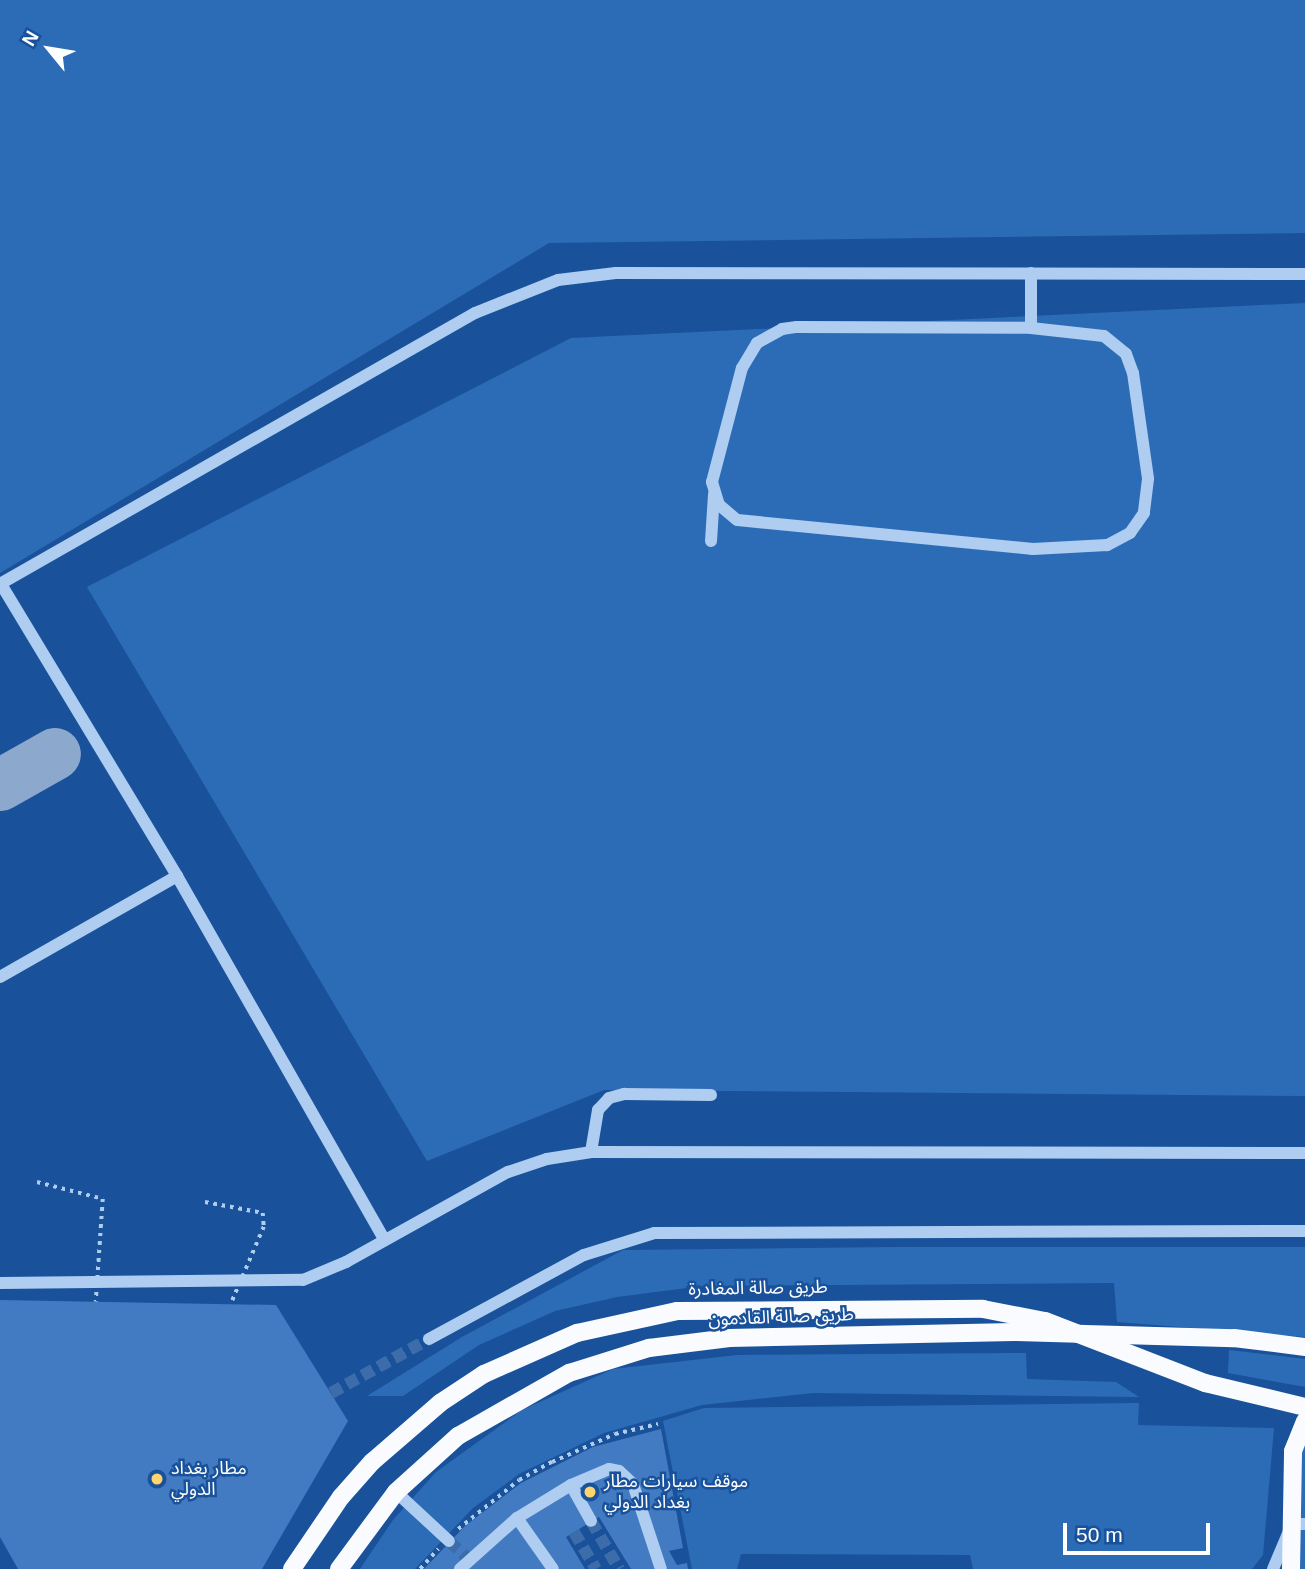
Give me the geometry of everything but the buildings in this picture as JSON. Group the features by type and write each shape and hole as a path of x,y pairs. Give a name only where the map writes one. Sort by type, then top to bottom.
{"main road":[{"name":"طريق صالة المغادرة","path":"292,1569 334,1506 372,1462 440,1403 484,1374 577,1333 677,1311 941,1306 994,1311 1070,1329 1205,1382 1305,1408"},
{"name":"طريق صالة القادمون","path":"339,1569 396,1492 458,1436 531,1391 608,1359 690,1341 1014,1332 1234,1338 1305,1347"},
{"path":"1291,1569 1298,1524 1293,1451 1305,1421"}],"lane":[{"path":"385,1240 177,876 0,584 462,320 529,289 617,272 1305,274"},
{"path":"1031,273 1031,328"},
{"path":"711,541 714,470 742,368 748,355 769,334 797,327 1031,328 1104,336 1119,346 1130,363 1149,491 1138,523 1119,540 1094,547 1010,548 900,533 748,523 727,514 714,494"},
{"path":"0,977 177,876"},
{"path":"590,1152 598,1110 609,1098 624,1094 711,1095"},
{"path":"0,1283 288,1282 332,1270 508,1172 547,1159 590,1152 1305,1153"},
{"path":"429,1339 584,1255 654,1233 1305,1231"},
{"path":"460,1569 517,1518 571,1485 609,1469 627,1476 662,1569"},
{"path":"571,1485 592,1521"},
{"path":"396,1492 448,1540"},
{"path":"517,1518 553,1569"},
{"path":"1273,1569 1298,1524"}],"path":[{"path":"37,1182 103,1199 96,1302"},
{"path":"205,1202 263,1213 264,1227 230,1304"},
{"path":"420,1569 448,1540 519,1480 602,1439 658,1424"}],"shaded area":[{"path":"0,0 1305,0 1305,233 549,243 0,573"},
{"path":"1305,303 1305,1096 604,1090 427,1161 87,587 571,338"},
{"path":"1305,1247 1305,1337 1117,1322 1114,1283 702,1286 617,1297 555,1311 479,1345 403,1396 367,1396 462,1337 623,1250"},
{"path":"1229,1350 1305,1359 1305,1387 1228,1373"},
{"path":"1026,1353 1027,1379 1116,1382 1139,1397 813,1393 702,1405 604,1433 519,1474 473,1508 415,1569 360,1569 393,1520 436,1472 522,1410 613,1369 737,1355"},
{"path":"1139,1403 1138,1425 1274,1428 1263,1555 1252,1569 973,1569 970,1555 741,1554 737,1569 692,1569 663,1421 704,1408"},
{"path":"1294,1431 1305,1431 1305,1569 1294,1569"}],"taxiway":[{"path":"0,785 55,754"}],"tunnel":[{"path":"331,1393 429,1339"},
{"path":"591,1521 619,1569"},
{"path":"574,1532 596,1569"},
{"path":"449,1541 468,1559"}],"place":[{"name":"مطار بغداد الدولي","path":"157,1479"},
{"name":"موقف سيارات مطار بغداد الدولي","path":"590,1492"}]}
